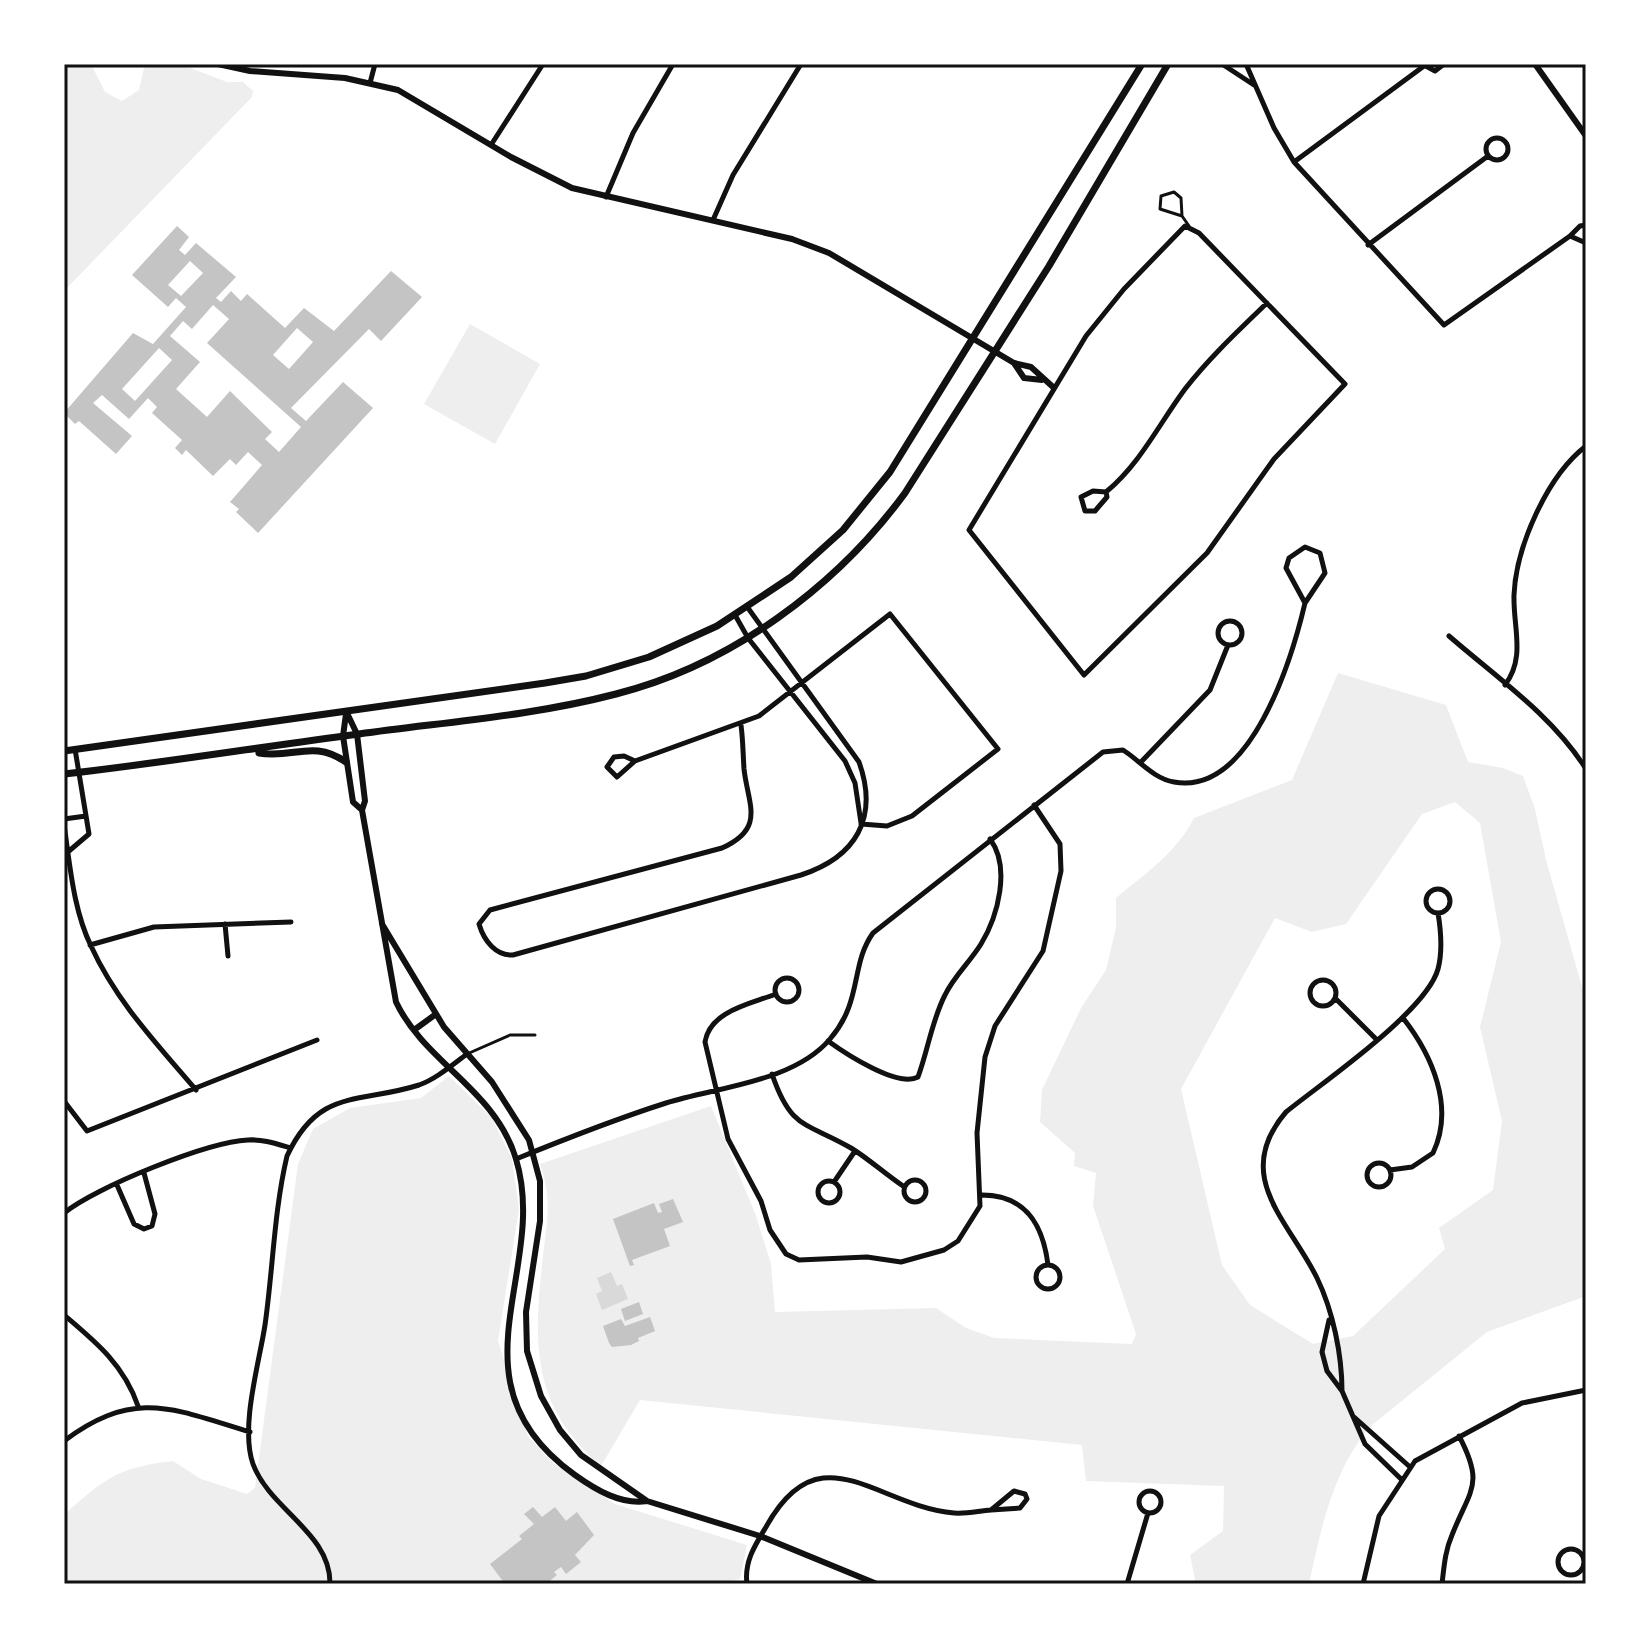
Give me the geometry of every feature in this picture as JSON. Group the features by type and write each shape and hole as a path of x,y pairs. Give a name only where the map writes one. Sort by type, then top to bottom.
{"main road":[{"path":"64,751 586,676 683,644 748,608 816,556 866,504 974,339 1142,64"},
{"path":"64,774 545,710 618,694 685,669 748,638 829,575 886,519 995,351 1168,64"},
{"path":"253,751 271,755 314,748 346,762"}],"street":[{"path":"218,64 250,71 315,74 398,90 572,188 792,239 829,253 1014,363 1031,367 1053,387"},
{"path":"370,83 375,64"},
{"path":"491,145 543,64"},
{"path":"606,197 633,133 673,64"},
{"path":"713,220 733,175 801,64"},
{"path":"1223,64 1255,85"},
{"path":"1246,64 1294,162 1444,325 1580,226 1586,225"},
{"path":"1294,162 1424,65 1435,71 1444,64"},
{"path":"1535,64 1586,136"},
{"path":"1500,138 1507,144 1508,153 1501,160 1488,156 1486,147 1491,140 1500,138"},
{"path":"1368,245 1488,156"},
{"path":"1189,226 1345,384 1274,459 1207,553 1111,652 1084,675 969,530 1053,387 1116,298 1189,226"},
{"path":"1570,236 1586,243"},
{"path":"1106,492 1107,497 1095,511 1082,508 1081,497 1085,493 1106,492 1138,460 1170,409 1207,362 1267,303"},
{"path":"1014,363 1024,378 1042,380"},
{"path":"1505,685 1515,672 1519,654 1514,595 1524,541 1562,473 1586,446"},
{"path":"516,1159 661,1105 772,1074 806,1060 828,1041 852,1005 864,948 873,933 1103,752 1123,750 1161,778 1188,783 1202,780 1231,763 1259,726 1286,672 1305,603 1325,573 1320,553 1313,547 1296,550 1286,568 1305,603"},
{"path":"741,725 744,767 754,809 740,838 722,848 490,910 481,919 481,932 498,953 513,955 822,868 842,854 868,814 859,762 801,686 748,608"},
{"path":"635,761 617,756 607,767 617,777 635,761 741,725 792,693 890,614 998,749 912,816 887,826 861,824"},
{"path":"735,615 748,638 851,771 861,824"},
{"path":"1233,621 1240,625 1242,633 1236,643 1228,645 1221,640 1218,632 1224,622 1233,621"},
{"path":"1449,636 1540,715 1583,758 1586,769"},
{"path":"1141,762 1210,690 1228,645"},
{"path":"346,711 357,734 365,801 362,810 392,986 403,1016 498,1117 516,1159 523,1193 522,1227 506,1345 517,1400 528,1425 558,1463 612,1496 633,1503 647,1501"},
{"path":"346,711 343,736 346,762 353,802 362,810"},
{"path":"66,852 89,834 75,749"},
{"path":"776,994 718,1018 708,1029 705,1050 728,1139 761,1201 770,1230 786,1254 799,1260 867,1257 901,1262 944,1250 970,1227 982,1195 977,1133 985,1057 995,1026 1043,951 1061,871 1060,844 1034,805"},
{"path":"64,819 86,816"},
{"path":"64,825 66,852 79,914 90,945 122,1003 196,1090"},
{"path":"828,1041 863,1065 909,1080 918,1077 943,998 981,945 993,911 1003,871 1001,857 990,839"},
{"path":"1439,889 1445,892 1450,902 1448,908 1438,913 1431,911 1426,901 1429,894 1439,889"},
{"path":"1342,1391 1343,1364 1330,1319 1316,1276 1272,1208 1266,1186 1264,1151 1274,1126 1286,1112 1403,1018 1424,994 1438,969 1442,937 1438,913"},
{"path":"90,945 154,927 291,922"},
{"path":"225,924 228,956"},
{"path":"382,924 436,1014 508,1104 533,1152 540,1181 540,1221 525,1331 531,1369 552,1419 569,1441 603,1472 647,1501 760,1536 877,1584"},
{"path":"784,979 794,981 799,989 792,1001 782,1001 776,994 777,984 784,979"},
{"path":"1335,998 1330,1004 1318,1005 1312,999 1311,987 1320,980 1329,981 1335,986 1335,998 1376,1039"},
{"path":"414,1030 436,1014"},
{"path":"1390,1170 1412,1167 1433,1153 1442,1117 1433,1067 1426,1050 1403,1018"},
{"path":"64,1101 87,1131 317,1040"},
{"path":"330,1584 330,1571 323,1552 275,1500 258,1474 251,1455 250,1432 282,1177 291,1148 309,1122 344,1099 422,1084 467,1054"},
{"path":"772,1074 783,1101 796,1119 855,1151 903,1186 904,1194 917,1202 928,1190 916,1181 903,1186"},
{"path":"64,1213 144,1173 225,1143 250,1140 291,1148"},
{"path":"834,1182 855,1151"},
{"path":"1373,1164 1385,1164 1390,1170 1389,1182 1382,1187 1368,1181 1366,1173 1373,1164"},
{"path":"117,1185 134,1224 144,1229 152,1226 155,1214 144,1173"},
{"path":"826,1182 834,1182 839,1188 839,1196 834,1202 826,1203 820,1198 819,1187 826,1182"},
{"path":"982,1195 1008,1199 1032,1216 1045,1240 1048,1265"},
{"path":"1048,1265 1057,1268 1060,1277 1056,1286 1048,1290 1039,1286 1035,1277 1039,1268 1048,1265"},
{"path":"64,1315 109,1355 132,1389 138,1406"},
{"path":"1330,1319 1322,1352 1327,1371 1342,1391 1365,1444 1401,1479"},
{"path":"1363,1584 1372,1534 1410,1467 1430,1451 1522,1403 1586,1390"},
{"path":"64,1441 102,1417 138,1406 160,1407 250,1432"},
{"path":"1353,1415 1410,1467"},
{"path":"1442,1584 1446,1550 1471,1498 1475,1481 1474,1468 1459,1436"},
{"path":"747,1584 748,1562 778,1505 790,1492 817,1478 844,1479 952,1513 1014,1511 1026,1503 1025,1494 1014,1491 991,1510"},
{"path":"1127,1584 1148,1513 1160,1506 1161,1499 1153,1491 1144,1492 1139,1499 1140,1508 1148,1513"},
{"path":"1580,1551 1586,1543"},
{"path":"1566,1549 1580,1551 1585,1560 1582,1569 1575,1575 1564,1573 1558,1566 1559,1555 1566,1549"}],"lane":[{"path":"1182,216 1160,209 1158,202 1161,196 1174,192 1181,198 1182,216 1189,226"},
{"path":"467,1054 510,1035 535,1035"}],"shaded area":[{"path":"64,64 91,64 105,92 122,101 139,90 145,64 180,64 227,82 243,82 253,91 252,97 64,291"},
{"path":"470,324 540,364 495,444 424,404"},
{"path":"1338,673 1446,705 1468,762 1503,768 1523,776 1535,809 1546,860 1586,1001 1586,1296 1487,1332 1372,1425 1347,1460 1330,1500 1309,1584 1196,1584 1190,1555 1223,1531 1224,1486 1086,1481 1082,1445 640,1400 601,1466 577,1442 559,1418 541,1366 538,1309 548,1206 540,1164 711,1106 756,1216 771,1264 775,1312 936,1308 966,1328 994,1338 1132,1344 1136,1334 1093,1206 1096,1173 1074,1166 1075,1153 1040,1122 1042,1090 1081,1008 1106,970 1116,928 1116,898 1169,852 1194,818 1292,780","holes":["1455,802 1480,823 1501,942 1480,1027 1502,1121 1493,1190 1439,1228 1445,1249 1353,1336 1313,1344 1250,1305 1222,1265 1181,1089 1275,918 1312,932 1346,924 1422,814"]},
{"path":"449,1076 492,1118 512,1159 519,1209 498,1341 528,1436 553,1463 615,1504 747,1545 740,1579 719,1584 64,1584 64,1515 113,1477 138,1467 173,1461 201,1479 247,1494 255,1488 298,1164 313,1129 350,1108 421,1098"},
{"path":"611,1272 617,1286 622,1284 628,1299 602,1310 596,1294 602,1291 597,1278"}],"building":[{"path":"177,226 189,237 179,250 185,255 196,243 236,277 216,298 221,302 231,291 241,301 247,294 285,328 304,308 334,331 391,271 422,297 381,341 369,329 291,408 306,421 343,382 373,408 258,533 230,502 262,465 248,452 236,465 230,459 213,476 186,450 182,455 175,448 182,440 152,413 157,407 148,398 129,419 102,395 93,403 132,436 116,454 79,421 75,424 64,413 133,333 153,344 186,307 176,298 168,307 132,275","holes":["190,261 203,273 181,296 168,285","213,305 229,319 207,343 301,427 279,452 265,439 272,432 230,391 207,417 176,389 200,362 170,336 183,321 192,329","297,328 313,342 289,369 273,355","159,348 172,360 135,401 122,389"]},
{"path":"673,1199 683,1222 664,1229 670,1246 632,1260 634,1265 630,1266 613,1219 654,1203 658,1213 662,1212 659,1204"},
{"path":"639,1302 643,1314 625,1321 621,1309"},
{"path":"650,1317 655,1331 638,1338 639,1341 631,1345 612,1347 609,1343 603,1326 621,1319 625,1326"},
{"path":"533,1507 542,1517 555,1507 566,1521 577,1512 594,1535 575,1555 581,1562 566,1574 561,1567 546,1584 505,1584 490,1564 522,1539 519,1536 534,1524 524,1514"}]}
